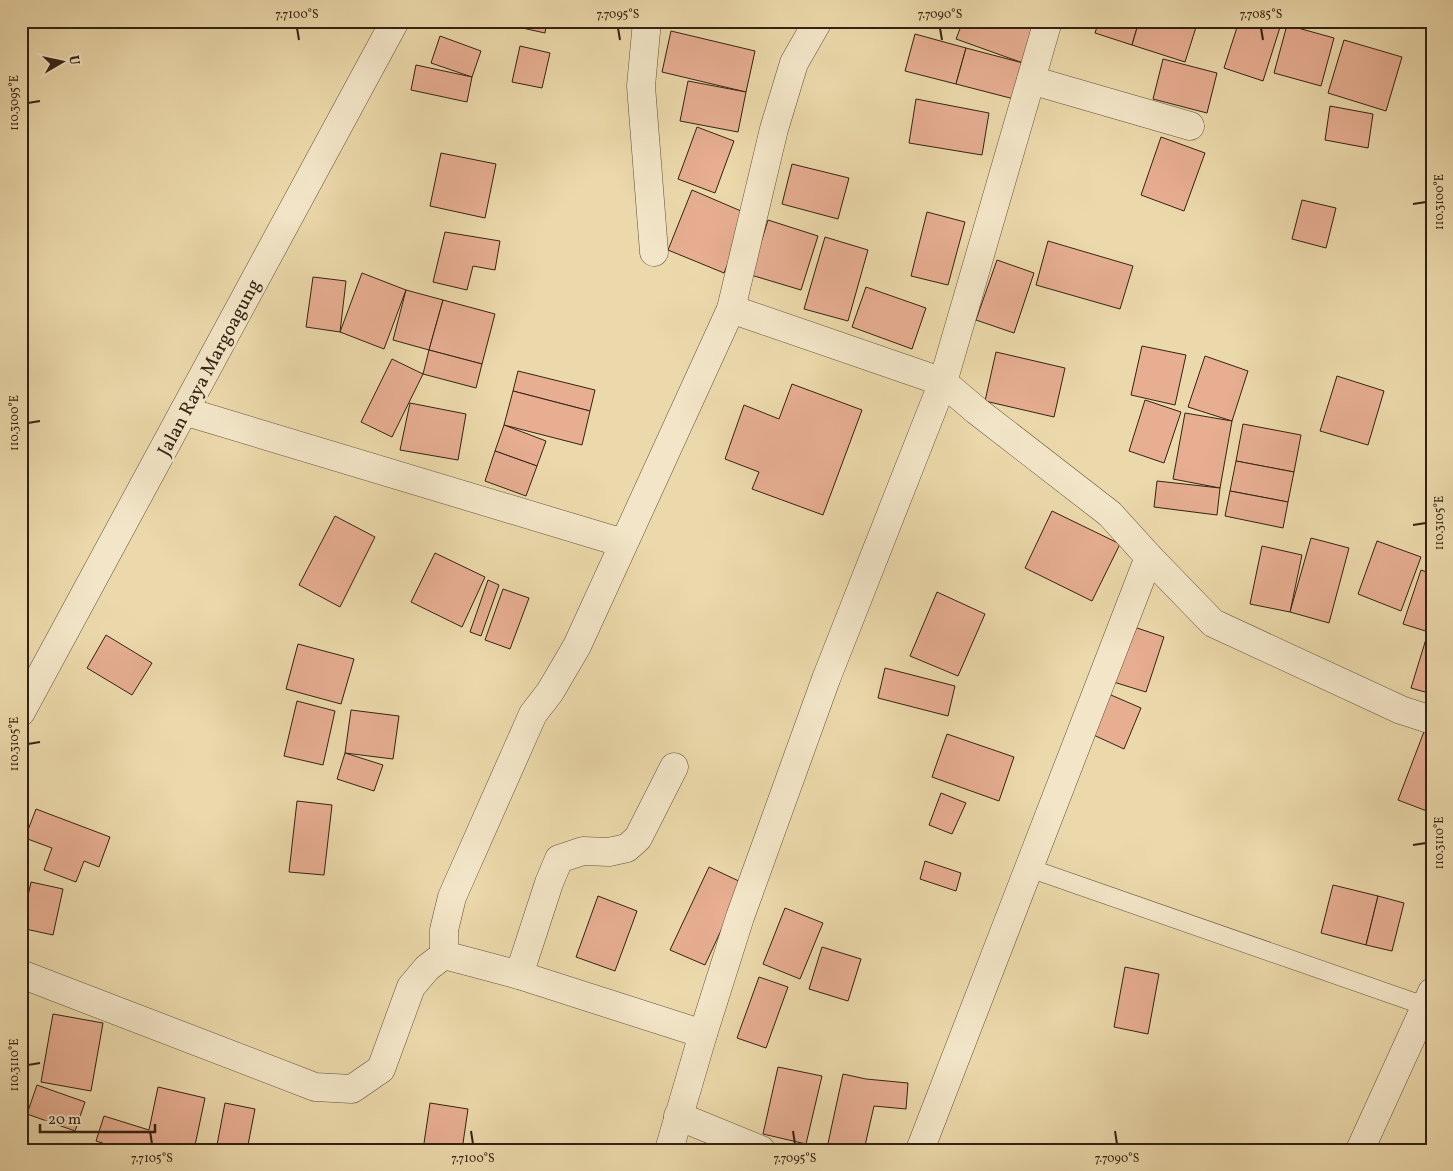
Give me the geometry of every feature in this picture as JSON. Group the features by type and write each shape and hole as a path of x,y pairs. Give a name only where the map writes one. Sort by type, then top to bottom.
{"street":[{"name":"Jalan Raya Margoagung","path":"21,712 395,21"},
{"path":"647,21 641,86 654,252"},
{"path":"444,955 444,930 452,897 533,714 550,692 577,646 731,309 774,129 794,63 818,21"},
{"path":"669,1150 740,917 826,679 943,382 1048,21"},
{"path":"1031,80 1190,126"},
{"path":"731,309 943,382 978,412 1110,514 1213,623 1401,710 1432,720"},
{"path":"184,411 623,543"},
{"path":"920,1150 1149,557"},
{"path":"520,975 548,883 559,860 583,851 609,852 627,848 638,838 674,767"},
{"path":"444,955 520,975 703,1034"},
{"path":"21,974 315,1087 352,1089 381,1068 411,987 427,968 444,955"},
{"path":"1360,1150 1429,999"},
{"path":"678,1116 761,1150"}],"lane":[{"path":"1029,868 1429,999"}],"building":[{"path":"504,21 547,21 545,33 504,24"},
{"path":"963,21 1029,21 1036,24 1023,63 956,39"},
{"path":"1099,21 1139,21 1132,45 1095,33"},
{"path":"1139,21 1198,21 1185,62 1132,45"},
{"path":"1239,21 1282,21 1263,81 1224,68"},
{"path":"1287,25 1334,38 1321,86 1274,73"},
{"path":"671,31 755,51 746,92 662,72"},
{"path":"915,34 966,48 956,84 905,71"},
{"path":"440,36 481,51 472,77 431,63"},
{"path":"1344,40 1402,57 1386,111 1328,93"},
{"path":"520,46 550,53 542,88 512,82"},
{"path":"966,48 1023,63 1014,99 956,84"},
{"path":"1163,59 1217,73 1207,113 1153,99"},
{"path":"416,65 472,77 467,102 411,90"},
{"path":"688,81 746,92 738,132 680,121"},
{"path":"916,99 989,113 982,155 909,143"},
{"path":"1330,106 1373,114 1368,148 1325,140"},
{"path":"697,127 734,141 715,193 678,179"},
{"path":"1161,137 1205,153 1184,211 1141,195"},
{"path":"441,153 496,164 485,218 430,206"},
{"path":"792,164 849,178 838,219 782,204"},
{"path":"692,190 748,214 724,273 668,250"},
{"path":"1302,200 1336,208 1326,248 1292,239"},
{"path":"927,212 965,222 948,285 911,276"},
{"path":"768,220 818,236 801,290 751,275"},
{"path":"445,232 500,241 495,270 473,266 467,290 433,282"},
{"path":"825,237 868,250 848,321 804,309"},
{"path":"1048,241 1133,266 1120,309 1036,285"},
{"path":"997,260 1034,273 1014,333 976,320"},
{"path":"362,273 406,290 384,349 340,332"},
{"path":"313,277 346,281 340,332 306,327"},
{"path":"866,287 926,308 912,349 852,327"},
{"path":"406,290 443,300 429,350 393,340"},
{"path":"443,300 495,314 482,364 429,350"},
{"path":"1142,346 1186,355 1175,405 1131,395"},
{"path":"429,350 482,364 476,388 423,374"},
{"path":"996,352 1065,368 1054,417 985,401"},
{"path":"1205,356 1248,371 1232,421 1188,407"},
{"path":"392,359 423,374 392,437 361,422"},
{"path":"518,371 595,390 590,411 513,391"},
{"path":"1337,376 1384,391 1368,445 1320,431"},
{"path":"792,384 862,410 823,515 752,489 759,472 725,459 744,405 779,419"},
{"path":"513,391 590,411 582,445 504,425"},
{"path":"1145,400 1181,412 1164,463 1129,451"},
{"path":"410,403 466,414 458,460 400,450"},
{"path":"1185,413 1232,421 1220,488 1173,479"},
{"path":"1243,424 1301,435 1294,472 1236,461"},
{"path":"504,425 546,441 537,466 495,451"},
{"path":"495,451 537,466 526,496 485,481"},
{"path":"1236,461 1294,472 1288,502 1230,491"},
{"path":"1157,481 1220,488 1217,515 1154,507"},
{"path":"1230,491 1288,502 1283,528 1225,516"},
{"path":"1052,511 1120,544 1092,601 1025,568"},
{"path":"335,516 375,537 340,607 299,585"},
{"path":"1311,538 1349,548 1329,623 1290,612"},
{"path":"1377,541 1421,557 1401,611 1358,594"},
{"path":"1262,546 1302,555 1290,612 1250,604"},
{"path":"435,553 485,577 462,627 411,602"},
{"path":"1421,570 1432,574 1432,633 1403,624"},
{"path":"488,580 499,585 481,636 470,632"},
{"path":"503,589 529,598 510,649 485,640"},
{"path":"937,592 985,614 958,676 910,656"},
{"path":"1125,624 1164,637 1146,692 1107,680"},
{"path":"106,635 152,663 132,695 87,668"},
{"path":"1426,639 1432,641 1432,694 1411,688"},
{"path":"298,644 354,659 341,704 286,689"},
{"path":"885,668 955,686 948,716 878,698"},
{"path":"1104,692 1141,708 1124,749 1087,732"},
{"path":"297,701 335,711 323,765 284,756"},
{"path":"351,710 399,716 393,759 345,753"},
{"path":"1425,729 1432,732 1432,813 1398,800"},
{"path":"947,734 1014,757 999,801 932,777"},
{"path":"345,753 383,765 374,791 337,779"},
{"path":"941,793 966,803 952,834 929,825"},
{"path":"297,801 332,805 324,875 289,872"},
{"path":"36,809 110,837 99,867 84,861 76,882 44,870 52,848 25,838"},
{"path":"925,861 961,873 956,891 920,879"},
{"path":"709,867 743,883 705,965 670,950"},
{"path":"31,882 63,889 53,935 21,928"},
{"path":"1333,885 1378,896 1366,945 1321,933"},
{"path":"598,896 637,911 615,971 576,957"},
{"path":"1378,896 1404,903 1392,951 1366,945"},
{"path":"785,908 823,923 800,979 763,964"},
{"path":"822,947 861,959 848,1001 809,989"},
{"path":"1125,967 1159,974 1148,1034 1114,1027"},
{"path":"759,977 788,987 766,1048 737,1038"},
{"path":"53,1014 103,1023 91,1091 41,1082"},
{"path":"778,1067 822,1076 806,1144 763,1134"},
{"path":"843,1074 866,1079 908,1083 906,1109 874,1106 864,1150 835,1150 827,1148"},
{"path":"37,1085 85,1102 75,1131 27,1114"},
{"path":"158,1087 205,1098 194,1150 124,1150 96,1141 104,1116 149,1130"},
{"path":"225,1103 255,1109 247,1150 216,1150"},
{"path":"430,1103 468,1109 462,1150 423,1150"}]}
